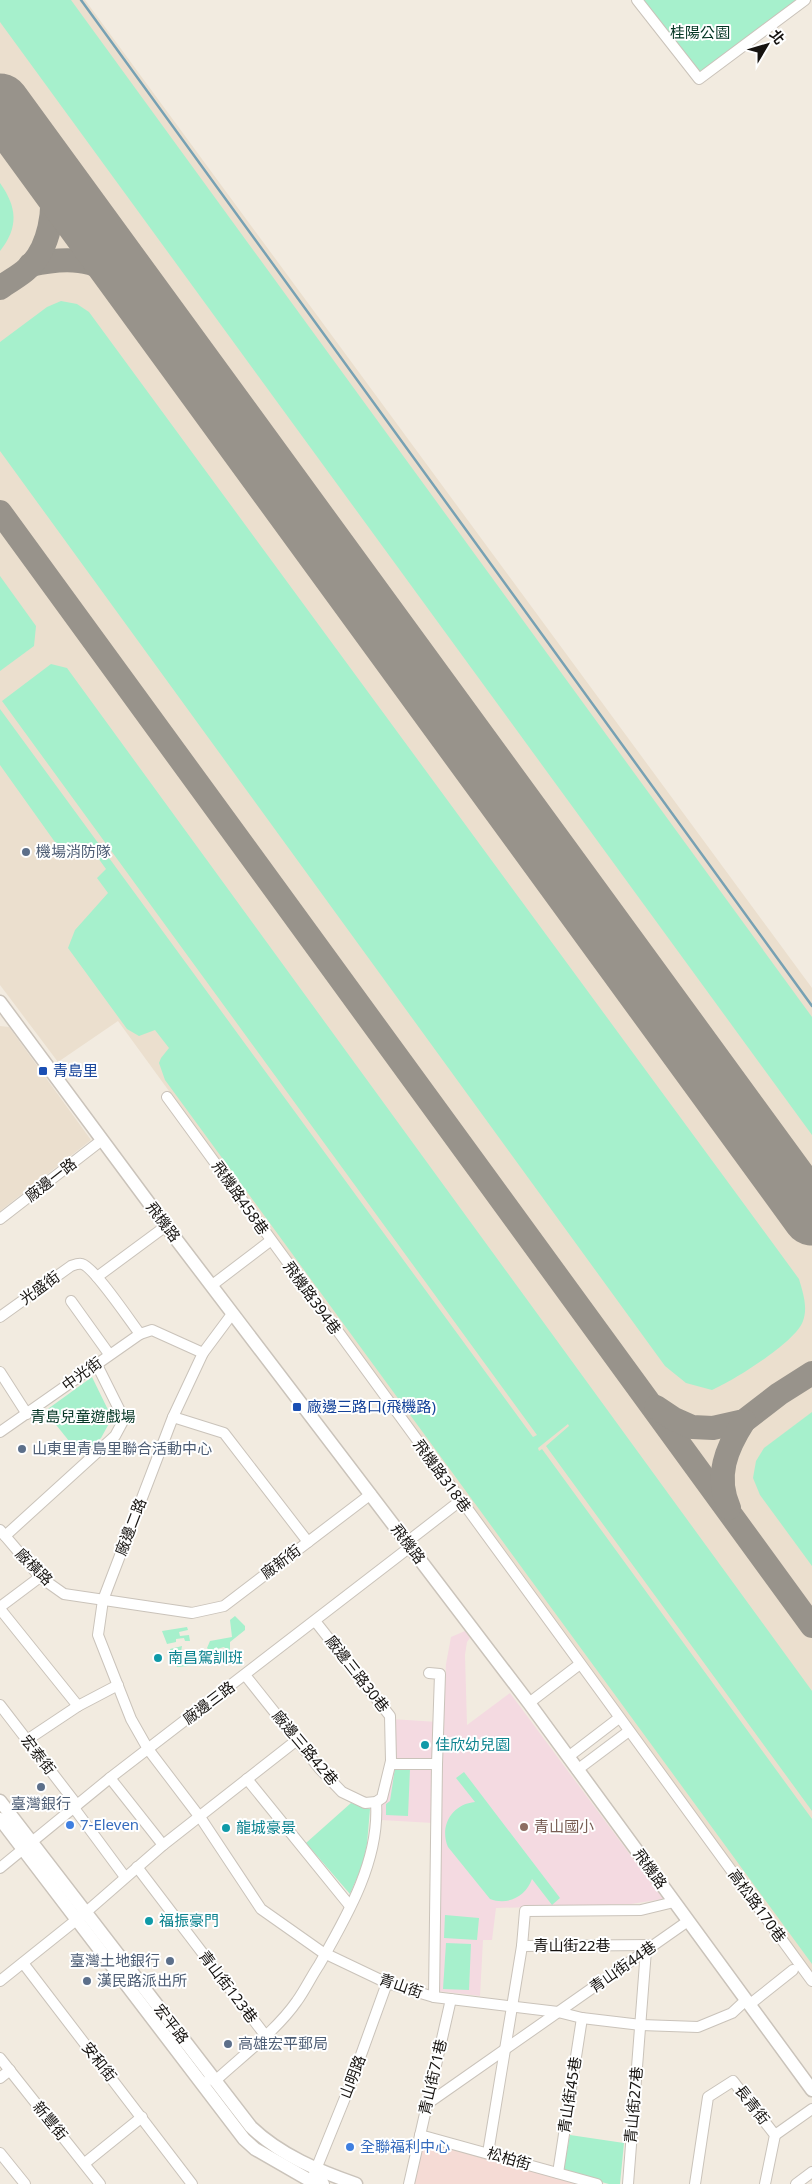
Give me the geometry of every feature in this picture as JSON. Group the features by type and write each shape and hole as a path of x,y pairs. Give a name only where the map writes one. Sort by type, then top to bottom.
{"street":[{"path":"638,0 699,79 805,0"},
{"name":"飛機路","path":"0,1002 232,1314 529,1703 812,2090"},
{"name":"飛機路458巷","path":"167,1097 270,1241"},
{"name":"廠邊一路","path":"0,1219 102,1140"},
{"path":"166,1226 96,1277 140,1334 152,1330 204,1353"},
{"path":"211,1286 270,1241"},
{"name":"飛機路394巷","path":"270,1241 353,1354"},
{"name":"光盛街","path":"0,1317 71,1266 82,1264 88,1267 96,1277"},
{"path":"71,1301 109,1354"},
{"name":"廠邊二路","path":"148,1749 131,1719 98,1635 103,1600 173,1417 204,1353 232,1314"},
{"name":"中光街","path":"0,1432 140,1334"},
{"name":"飛機路318巷","path":"353,1354 619,1718"},
{"path":"2,1533 115,1436 122,1423 120,1411 96,1363"},
{"path":"0,1372 27,1414"},
{"name":"廠新街","path":"103,1600 192,1613 224,1606 308,1542 224,1433 173,1417"},
{"path":"308,1542 371,1494"},
{"name":"廠邊三路","path":"0,1868 110,1778 315,1621 460,1501"},
{"name":"廠橫路","path":"2,1533 40,1577 64,1594 103,1600"},
{"path":"40,1577 0,1608 78,1706"},
{"name":"廠邊三路30巷","path":"215,2081 264,2036 297,2002 325,1954 358,1890 368,1863 376,1802 382,1798 391,1764 390,1716 315,1621"},
{"path":"529,1703 580,1664"},
{"path":"429,1673 440,1674 434,1997"},
{"name":"廠邊三路42巷","path":"245,1675 319,1768 342,1792 365,1803 376,1802"},
{"path":"26,1740 78,1706 118,1685"},
{"name":"宏泰街","path":"0,1705 126,1877"},
{"path":"568,1757 619,1718"},
{"name":"高松路170巷","path":"619,1718 812,1981"},
{"path":"577,1770 629,1731"},
{"path":"0,1981 163,1845 297,1740"},
{"name":"青山街","path":"148,1749 200,1817 261,1909 325,1954 387,1983 434,1997 558,2012 582,2018 641,2026 698,2027 732,2013 793,1970"},
{"path":"391,1764 437,1764"},
{"path":"110,1778 163,1845"},
{"path":"247,1779 350,1906"},
{"name":"宏平路","path":"0,1801 27,1846 244,2139 255,2149 312,2183"},
{"name":"宏平路","path":"0,1819 27,1846"},
{"name":"青山街123巷","path":"137,1867 264,2036"},
{"path":"522,1946 525,1910 641,1910 674,1902"},
{"name":"宏平路","path":"80,1916 251,2127 262,2137 316,2170 356,2184"},
{"name":"青山街44巷","path":"427,2104 688,1921"},
{"name":"青山街22巷","path":"488,2153 522,1946 650,1948"},
{"path":"641,2026 650,1948"},
{"name":"安和街","path":"23,1963 192,2184"},
{"name":"山明路","path":"312,2183 387,1983"},
{"name":"青山街71巷","path":"409,2184 451,1999"},
{"name":"青山街45巷","path":"558,2173 582,2018"},
{"name":"青山街27巷","path":"628,2184 641,2026"},
{"name":"新豐街","path":"0,2058 100,2184"},
{"path":"0,2078 10,2070"},
{"path":"196,2076 215,2081"},
{"name":"長青街","path":"695,2184 708,2097 733,2081 775,2135 766,2184"},
{"path":"775,2135 812,2109"},
{"path":"85,2163 142,2117"},
{"name":"松柏街","path":"420,2135 597,2184"},
{"path":"0,2153 25,2184"},
{"path":"316,2170 324,2184"},
{"path":"796,2184 811,2175"}],"shaded area":[{"path":"0,0 85,0 812,988 812,1974 118,1021 58,1062 0,985"},
{"path":"0,1026 9,1027 91,1140 0,1211"},
{"name":"青山國小","path":"465,1631 470,1638 467,1642 465,1655 467,1725 510,1693 663,1899 631,1904 496,1908 492,1940 483,1940 480,1996 438,1991 438,1812 446,1664 451,1637"},
{"path":"391,1719 438,1722 433,1823 381,1820"},
{"path":"420,2135 597,2184 409,2184"}],"green space":[{"path":"0,0 71,0 812,1017 812,1135 0,22"},
{"name":"桂陽公園","path":"635,0 800,0 693,79"},
{"path":"0,183 10,200 13,225 0,251"},
{"path":"61,301 77,304 89,312 799,1279 805,1305 803,1321 798,1330 777,1350 748,1370 712,1390 686,1383 665,1366 0,451 0,342 47,307"},
{"path":"0,576 36,626 34,646 0,671"},
{"path":"51,664 67,668 812,1691 812,1811 546,1446 569,1426 568,1424 538,1448 539,1451 542,1449 812,1819 812,1964 165,1080 159,1063 169,1048 155,1030 139,1036 127,1029 68,948 75,930 108,893 97,878 106,869 88,844 67,859 0,765 0,709 533,1437 537,1435 2,701"},
{"name":"青島兒童遊戲場","path":"92,1377 112,1418 101,1438 81,1456 45,1411"},
{"path":"812,1412 812,1566 760,1495 753,1478 756,1461 764,1448"},
{"path":"235,1616 245,1626 245,1630 230,1642 230,1653 224,1647 210,1651 207,1648 210,1641 232,1637 230,1620"},
{"path":"187,1627 188,1630 179,1632 180,1636 189,1635 190,1641 185,1641 184,1638 176,1639 176,1642 167,1644 162,1631"},
{"path":"182,1646 181,1652 185,1658 192,1659 200,1655 199,1665 177,1667 170,1649"},
{"path":"395,1768 410,1769 408,1816 386,1815 386,1804 390,1801"},
{"path":"464,1772 560,1898 552,1905 532,1879 521,1895 516,1898 503,1901 490,1899 448,1847 445,1831 450,1817 460,1807 475,1802 456,1778"},
{"path":"351,1803 370,1809 363,1864 350,1894 306,1843"},
{"path":"445,1915 479,1918 477,1940 444,1938"},
{"path":"446,1943 471,1944 469,1990 443,1989"},
{"path":"570,2135 624,2143 620,2184 609,2184 563,2172"}],"waterway":[{"path":"81,0 812,1006"}],"taxiway":[{"path":"0,288 28,268 35,260 46,239 51,216 51,192 39,157"},
{"path":"30,265 64,260 91,263 115,276 141,297"},
{"path":"0,512 812,1626"},
{"path":"656,1407 674,1419 692,1427 713,1428 744,1421 779,1394 812,1373"},
{"path":"729,1508 723,1485 724,1463 732,1442 744,1421"}],"runway":[{"path":"0,103 812,1216"}],"place":[{"name":"機場消防隊","path":"26,852"},
{"name":"青島里","path":"43,1071"},
{"name":"廠邊三路口(飛機路)","path":"297,1407"},
{"name":"山東里青島里聯合活動中心","path":"22,1449"},
{"name":"南昌駕訓班","path":"158,1658"},
{"name":"佳欣幼兒園","path":"425,1745"},
{"name":"臺灣銀行","path":"41,1787"},
{"name":"7-Eleven","path":"70,1825"},
{"name":"青山國小","path":"524,1827"},
{"name":"龍城豪景","path":"226,1828"},
{"name":"福振豪門","path":"149,1921"},
{"name":"臺灣土地銀行","path":"170,1961"},
{"name":"漢民路派出所","path":"87,1981"},
{"name":"高雄宏平郵局","path":"228,2044"},
{"name":"全聯福利中心","path":"350,2147"}]}
